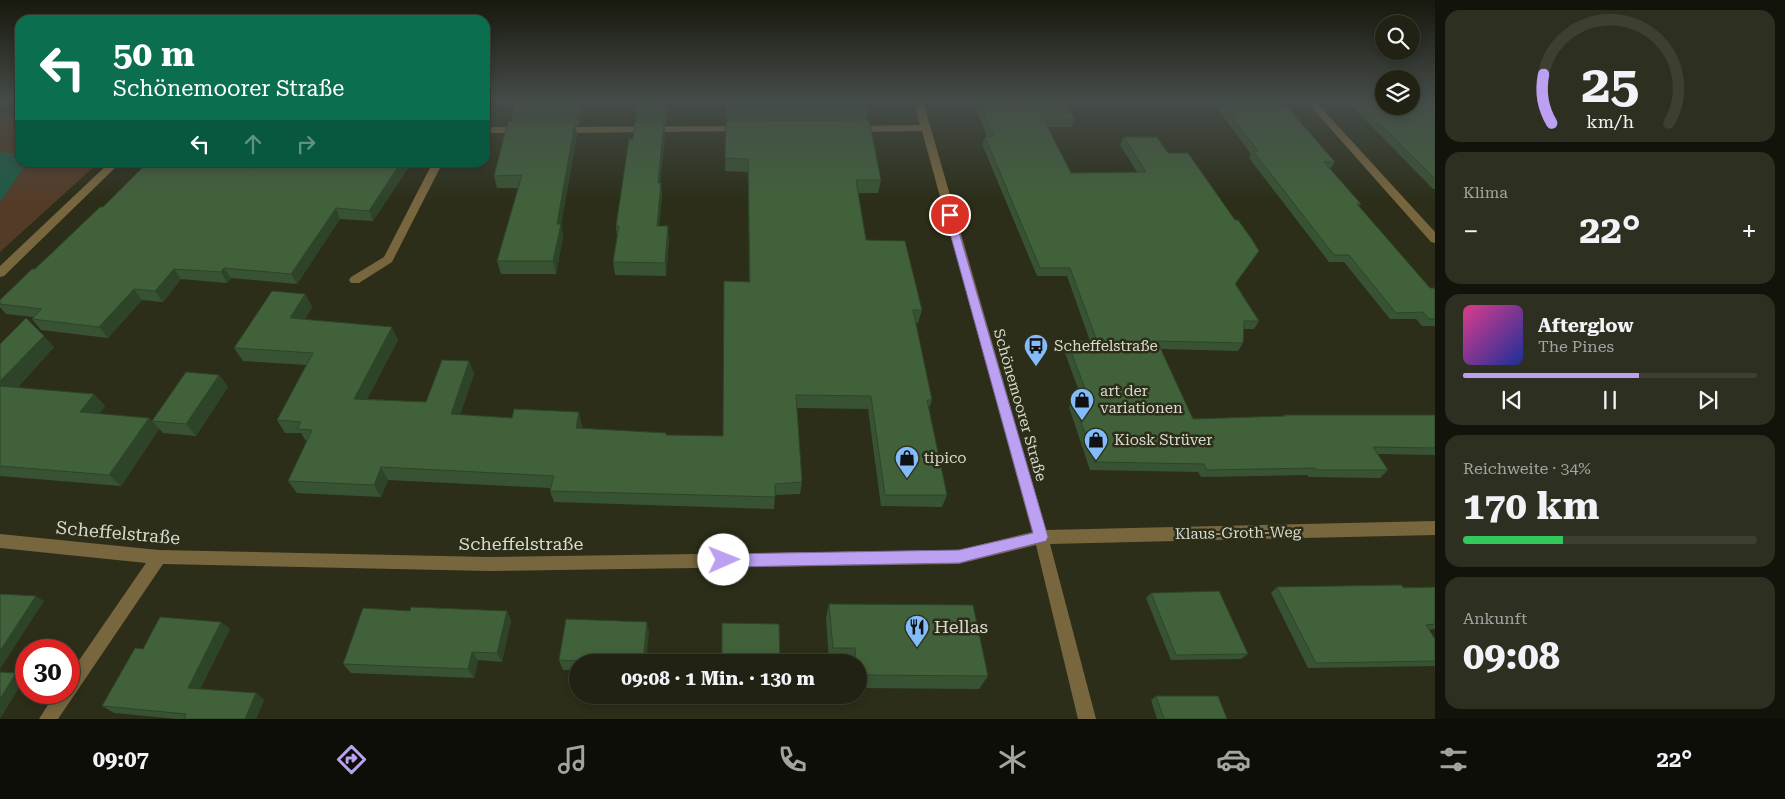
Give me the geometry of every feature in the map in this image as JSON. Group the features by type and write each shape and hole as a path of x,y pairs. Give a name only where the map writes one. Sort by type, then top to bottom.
{"street":[{"name":"Schönemoorer Straße","path":"927,135 1041,537 1087,719"},
{"path":"1340,135 1435,239"},
{"path":"0,273 111,167"},
{"path":"355,280 388,259 435,167"},
{"name":"Klaus-Groth-Weg","path":"1041,537 1435,528"},
{"name":"Scheffelstraße","path":"0,541 159,557 489,564 949,557 1041,537"},
{"path":"80,673 159,557"},
{"path":"48,719 58,704"}],"shaded area":[{"path":"0,135 15,135 15,167 94,167 0,252"},
{"path":"0,152 15,154 15,167 24,167 0,202"}],"building":[{"path":"505,135 573,135 557,224 561,224 553,261 497,261 522,175 494,176"},
{"path":"634,135 663,135 658,183 661,183 657,226 668,226 665,263 613,262 619,226 616,226 629,139 633,139"},
{"path":"726,135 872,135 881,180 856,180 866,240 905,241 922,310 913,310 932,400 927,400 947,495 885,495 871,396 796,395 802,482 775,484 775,497 550,491 554,476 381,467 374,485 288,481 312,430 297,429 301,422 277,420 313,353 234,348 272,291 305,294 290,318 392,327 354,399 426,402 442,360 469,361 451,414 512,418 514,409 579,412 576,428 666,433 666,435 723,436 724,281 750,282 748,159 725,158"},
{"path":"992,135 1051,135 1071,173 1146,172 1124,137 1157,137 1168,153 1188,153 1235,220 1238,220 1251,238 1259,251 1235,284 1259,321 1244,321 1243,343 1157,341 1193,419 1285,415 1435,415 1435,448 1373,447 1388,470 1316,470 1315,468 1207,470 1204,464 1095,462 1073,399 1089,399 1067,341 1097,341 1070,268 1040,268 985,137 993,136"},
{"path":"1246,135 1311,135 1335,162 1324,162 1361,204 1357,204 1430,288 1435,288 1435,319 1429,319 1423,312 1396,313 1349,255 1334,255 1253,151 1258,151"},
{"path":"1391,135 1435,135 1435,179"},
{"path":"143,167 398,167 369,211 336,208 291,274 224,268 221,272 174,269 155,291 134,289 99,327 32,319 42,309 0,304 0,300 32,269 35,269 100,207 103,207"},
{"path":"26,318 44,336 0,381 0,344"},
{"path":"186,372 219,375 186,424 152,421"},
{"path":"0,386 94,394 80,412 149,418 109,475 0,466"},
{"path":"1401,585 1404,588 1435,587 1435,624 1426,625 1435,639 1435,661 1316,663 1277,587"},
{"path":"1219,591 1248,654 1176,655 1151,593"},
{"path":"0,594 36,596 0,651"},
{"path":"829,604 973,605 988,676 867,675 867,654 855,654 855,648 833,648"},
{"path":"411,607 507,611 497,653 472,652 468,669 343,664 363,608 410,611"},
{"path":"160,617 221,622 188,688 256,693 245,719 184,719 186,714 102,706 135,648 143,649"},
{"path":"566,619 647,622 644,654 569,654 569,661 559,660"},
{"path":"722,623 779,624 780,654 722,654"},
{"path":"0,672 15,673 15,675 0,699"},
{"path":"1156,696 1218,696 1227,719 1164,719"}],"place":[{"name":"Scheffelstraße","path":"1036,367"},
{"name":"art der variationen","path":"1082,421"},
{"name":"Kiosk Strüver","path":"1096,461"},
{"name":"tipico","path":"907,479"},
{"name":"Hellas","path":"917,648"}],"route":[{"path":"724,560 959,556 1041,537 950,215"}]}
